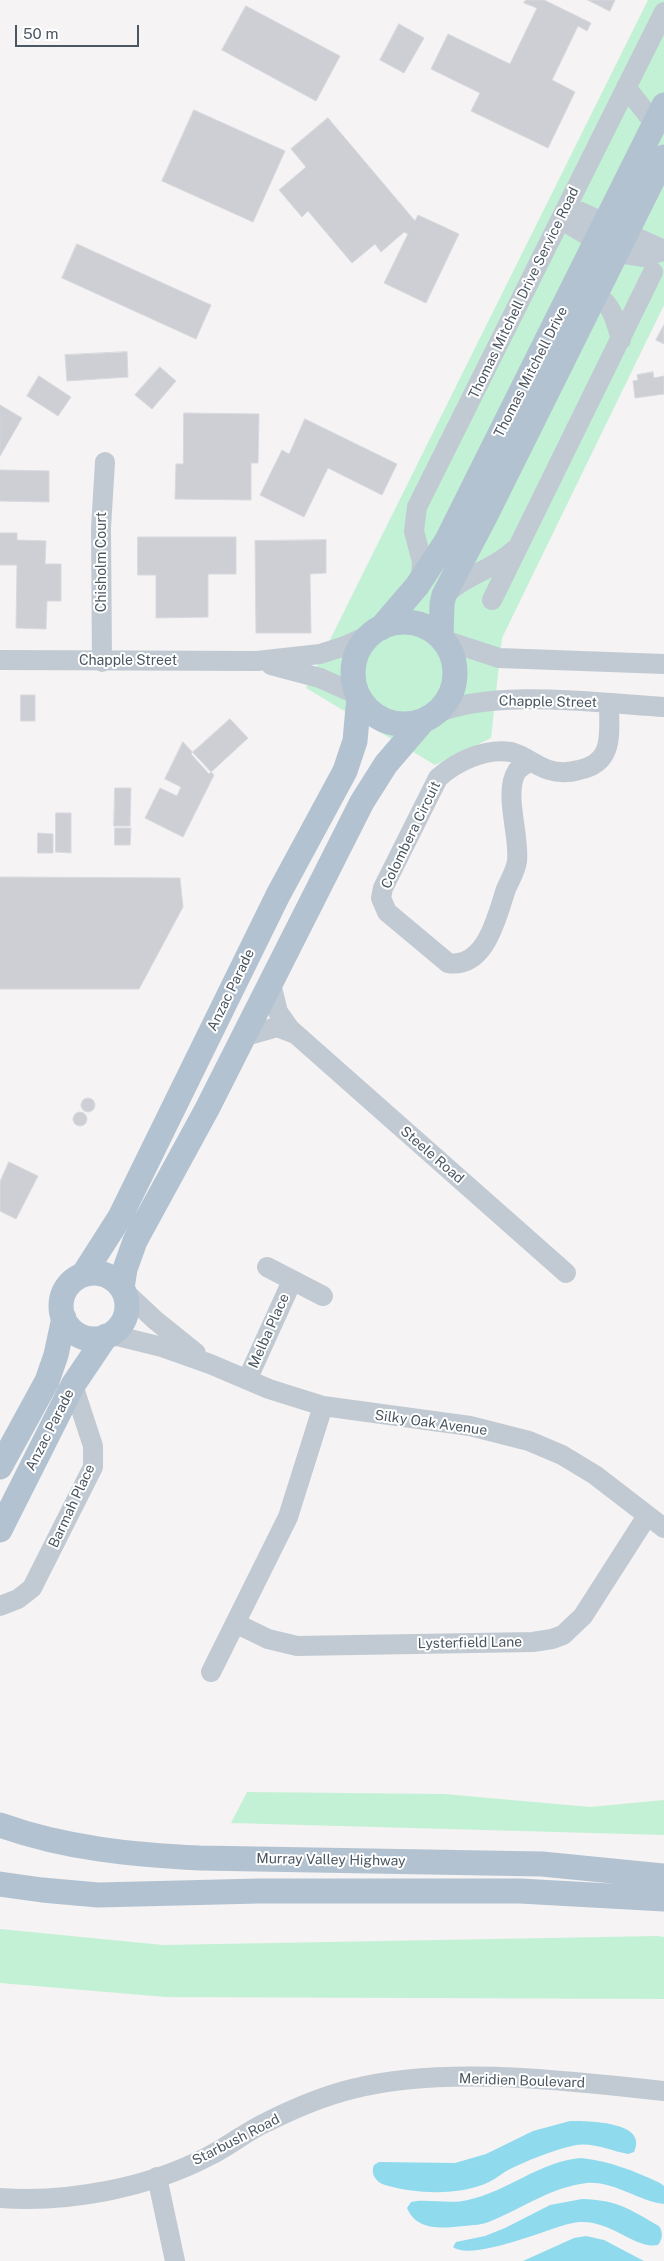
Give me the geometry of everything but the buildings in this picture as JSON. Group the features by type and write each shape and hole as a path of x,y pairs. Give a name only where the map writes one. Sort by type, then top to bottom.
{"main road":[{"path":"659,114 662,162"},
{"name":"Thomas Mitchell Drive","path":"443,639 443,598 596,296 611,237 659,114"},
{"name":"Thomas Mitchell Drive","path":"376,630 421,580 446,542 570,295 662,162"},
{"path":"570,295 596,296"},
{"path":"123,1290 105,1274 83,1275 71,1282 64,1292 61,1306 64,1318 70,1329 82,1337 95,1338 108,1335 120,1325 125,1317 127,1301 123,1290 125,1269 134,1241 245,1036 370,788 396,752 428,718 444,705 453,681 453,662 443,639 428,628 415,623 400,622 376,630 360,647 353,660 353,680 359,696 370,711 383,720 404,725 428,718"},
{"name":"Anzac Parade","path":"83,1275 120,1217 294,862 345,771 355,741 359,696"},
{"name":"Anzac Parade","path":"0,1467 50,1376 64,1318"},
{"name":"Anzac Parade","path":"0,1530 73,1385 108,1335"},
{"name":"Murray Valley Highway","path":"0,1825 86,1847 162,1856 542,1864 664,1876"},
{"path":"0,1884 42,1890 98,1894 269,1891 520,1891 664,1899"}],"street":[{"name":"Thomas Mitchell Drive Service Road","path":"421,580 422,562 414,531 417,507 664,12"},
{"path":"626,86 659,114"},
{"path":"564,214 570,225 664,251"},
{"path":"492,600 653,272"},
{"path":"596,296 606,301 611,309 621,340"},
{"name":"Chisholm Court","path":"102,662 101,528 105,462"},
{"path":"443,598 461,582 498,563 517,547"},
{"name":"Chapple Street","path":"0,660 102,662 257,661 320,654 345,646 376,630"},
{"path":"443,639 498,658 664,664"},
{"name":"Chapple Street","path":"257,661 320,678 359,696"},
{"name":"Chapple Street","path":"428,718 457,706 504,700 609,703 664,707"},
{"name":"Colombera Circuit","path":"530,762 518,770 514,778 511,793 518,843 517,864 489,936 481,948 469,960 455,964 448,963 387,912 381,898 383,888 438,778 449,768 477,755 497,751 513,752 530,762 559,772 588,769 599,763 605,754 609,734 609,703"},
{"name":"Steele Road","path":"271,984 275,1003 281,1017 299,1037"},
{"name":"Steele Road","path":"245,1036 277,1027 289,1030 299,1037 566,1273"},
{"name":"Melba Place","path":"267,1268 323,1296"},
{"name":"Melba Place","path":"247,1380 292,1281"},
{"name":"Silky Oak Avenue","path":"123,1290 155,1320 210,1364"},
{"name":"Silky Oak Avenue","path":"108,1335 162,1347 210,1364 247,1380 323,1406 470,1426 529,1441 562,1455 595,1475 664,1528"},
{"name":"Barmah Place","path":"0,1606 18,1599 32,1588 93,1467 93,1446 73,1385"},
{"path":"211,1672 288,1517 323,1406"},
{"name":"Lysterfield Lane","path":"235,1623 268,1640 297,1646 552,1640 563,1635 583,1616 646,1516"},
{"name":"Meridien Boulevard","path":"381,2084 439,2077 564,2081 664,2091"},
{"name":"Starbush Road","path":"0,2198 36,2200 90,2193 157,2178 208,2157 267,2122 351,2090 381,2084"},
{"path":"157,2178 175,2261"}],"green space":[{"path":"648,0 664,0 664,305 502,638 491,738 435,765 306,688"},
{"path":"247,1792 444,1794 590,1807 664,1800 664,1835 231,1823"},
{"path":"0,1929 163,1945 658,1936 664,1937 664,1999 166,1997 0,1983"}],"water":[{"path":"570,2121 589,2121 614,2125 625,2129 633,2134 636,2142 634,2152 628,2154 586,2145 572,2146 532,2159 508,2170 492,2181 465,2190 424,2192 397,2188 382,2184 373,2174 374,2165 379,2162 455,2163 486,2154 533,2131"},
{"path":"581,2158 602,2161 622,2167 660,2183 664,2186 664,2204 607,2185 587,2183 549,2193 503,2216 478,2225 432,2227 417,2221 407,2208 411,2202 417,2201 456,2202 483,2196 551,2165"},
{"path":"582,2199 605,2201 623,2206 659,2226 662,2236 660,2243 658,2245 648,2245 607,2227 595,2223 582,2222 568,2224 491,2248 462,2250 453,2247 456,2242 485,2236 550,2205"},
{"path":"586,2236 604,2240 644,2261 523,2261 574,2238"}]}
